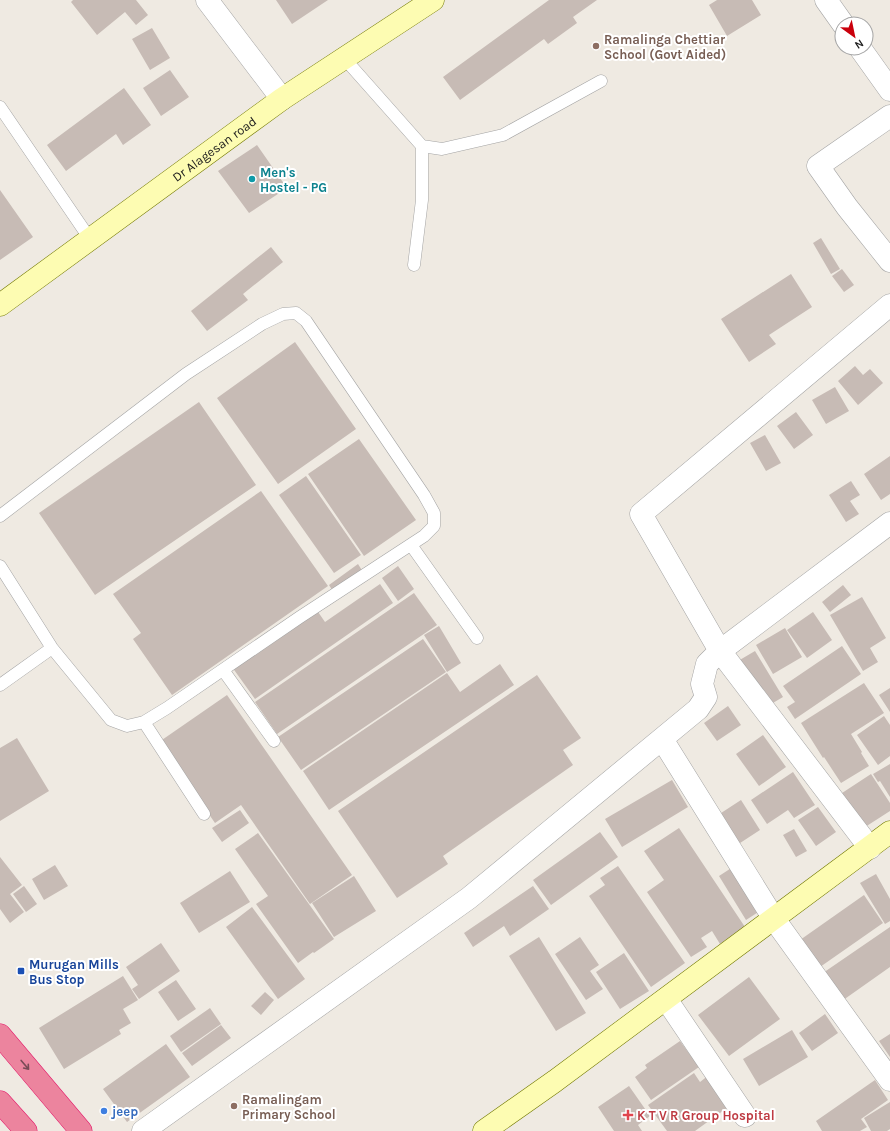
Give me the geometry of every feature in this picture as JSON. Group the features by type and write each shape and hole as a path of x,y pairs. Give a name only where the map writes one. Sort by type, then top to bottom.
{"highway":[{"path":"0,1035 81,1131"},
{"path":"1,1104 26,1131"}],"street":[{"path":"207,0 282,99"},
{"name":"Dr Alagesan road","path":"0,305 282,99 433,0"},
{"path":"826,0 837,16"},
{"path":"866,56 890,90"},
{"path":"890,116 818,166 847,207 890,261"},
{"path":"870,848 720,651 640,514 890,305"},
{"path":"143,1131 469,898 698,709 706,697 702,684 707,664 720,651 890,523"},
{"path":"662,739 774,919 890,1080"},
{"path":"484,1131 555,1081 890,832"},
{"path":"666,999 745,1116"}],"lane":[{"path":"344,58 422,146 442,149 503,135 601,81"},
{"path":"0,108 90,240"},
{"path":"414,265 422,200 422,146"},
{"path":"0,516 186,374 262,324 283,314 296,313 306,321 424,495 434,513 434,526 424,536 300,617 167,708 144,722 127,726 111,720 52,648 0,566"},
{"path":"410,545 477,638"},
{"path":"0,685 52,648"},
{"path":"223,670 274,741"},
{"path":"144,722 204,814"}],"building":[{"path":"73,0 136,0 148,15 136,25 125,12 97,35 71,2"},
{"path":"276,0 328,0 292,24"},
{"path":"549,0 597,0 573,17 577,23 548,44 544,39 460,100 443,77"},
{"path":"717,0 752,0 761,15 727,36 709,5"},
{"path":"152,28 170,58 150,70 132,39"},
{"path":"170,70 189,97 161,116 143,88"},
{"path":"124,88 151,125 123,145 116,134 66,171 47,145"},
{"name":"Men's Hostel - PG","path":"257,145 287,188 249,213 218,171"},
{"path":"0,190 33,237 0,260"},
{"path":"821,238 840,269 831,274 813,243"},
{"path":"271,247 283,262 243,294 248,300 207,331 191,311"},
{"path":"842,269 854,285 844,292 832,276"},
{"path":"791,274 812,307 769,335 776,344 749,362 721,319"},
{"path":"295,342 356,429 278,484 217,398"},
{"path":"855,366 863,375 870,369 883,383 858,405 838,381"},
{"path":"835,387 849,411 826,424 812,400"},
{"path":"199,402 256,485 95,595 39,513"},
{"path":"796,412 813,435 794,449 777,426"},
{"path":"765,435 781,463 766,471 750,443"},
{"path":"359,439 416,520 364,556 308,474"},
{"path":"890,456 890,494 881,500 864,474"},
{"path":"306,476 361,555 334,573 279,495"},
{"path":"851,481 860,495 850,501 859,514 846,522 829,495"},
{"path":"261,491 328,586 172,695 133,639 141,633 113,594"},
{"path":"358,564 363,572 334,593 329,585"},
{"path":"398,566 414,589 398,601 382,578"},
{"path":"380,584 393,603 255,699 232,667 316,609 325,622"},
{"path":"843,585 851,595 830,612 822,602"},
{"path":"414,593 437,625 277,734 255,702"},
{"path":"862,597 886,638 870,648 878,662 863,671 830,615"},
{"path":"813,612 832,640 807,658 787,630"},
{"path":"439,626 461,663 447,672 424,635"},
{"path":"785,628 802,657 773,674 756,645"},
{"path":"423,639 446,672 301,770 278,737"},
{"path":"842,646 861,674 795,719 787,707 795,702 783,686"},
{"path":"755,651 783,697 766,707 738,661"},
{"path":"500,664 514,685 329,810 303,771 447,673 460,692"},
{"path":"537,675 581,738 563,750 573,765 443,856 448,864 397,898 338,811"},
{"path":"864,683 884,713 851,734 869,766 841,783 801,723"},
{"path":"890,688 890,712 879,695"},
{"path":"227,695 352,875 310,904 241,805 215,823 159,742"},
{"path":"728,706 741,725 717,741 704,723"},
{"path":"884,716 890,725 890,756 878,765 857,735"},
{"path":"763,735 786,767 759,786 736,754"},
{"path":"17,738 49,791 0,821 0,748"},
{"path":"890,764 890,797 880,781 878,782 873,774"},
{"path":"793,772 815,805 794,818 788,810 767,824 751,800"},
{"path":"871,774 890,803 890,811 862,829 839,795"},
{"path":"672,780 688,807 622,847 605,819"},
{"path":"741,800 760,830 737,845 718,815"},
{"path":"818,807 836,832 816,846 798,820"},
{"path":"240,810 249,823 222,842 212,828"},
{"path":"679,828 745,927 720,944 712,931 701,938 707,947 691,957 647,892 664,880 644,851"},
{"path":"794,829 807,851 796,857 783,835"},
{"path":"600,832 618,857 551,905 533,880"},
{"path":"258,833 334,939 298,963 256,904 268,896 235,849"},
{"path":"0,857 22,885 10,894 24,912 10,923 0,909"},
{"path":"55,865 68,886 44,900 32,879"},
{"path":"736,865 763,909 746,920 719,876"},
{"path":"618,866 685,963 651,987 589,896 605,885 600,878"},
{"path":"230,871 250,902 199,933 180,903"},
{"path":"876,874 890,899 890,921 885,924 860,883"},
{"path":"354,876 376,911 334,937 312,903"},
{"path":"24,886 37,904 26,912 13,894"},
{"path":"533,886 549,909 510,936 504,926 473,947 464,933"},
{"path":"864,895 883,923 820,967 800,940"},
{"path":"252,907 305,979 278,999 226,927"},
{"path":"890,927 890,967 839,1003 820,975"},
{"path":"539,937 586,1013 556,1031 509,956"},
{"path":"580,937 599,965 590,971 603,989 586,1000 555,954"},
{"path":"161,943 180,971 139,999 132,989 138,985 126,967"},
{"path":"624,953 649,991 620,1009 596,972"},
{"path":"123,976 138,1000 123,1009 131,1023 119,1030 121,1034 64,1069 39,1028"},
{"path":"749,977 780,1019 729,1056 698,1015"},
{"path":"176,980 196,1009 178,1021 158,992"},
{"path":"265,992 274,1000 261,1015 251,1006"},
{"path":"210,1008 221,1024 181,1052 170,1036"},
{"path":"825,1014 838,1033 812,1051 799,1033"},
{"path":"221,1025 231,1038 192,1066 182,1053"},
{"path":"792,1030 808,1057 759,1086 743,1059"},
{"path":"890,1034 890,1057 879,1041"},
{"path":"680,1041 699,1067 651,1100 635,1077 647,1068 645,1065"},
{"path":"166,1044 190,1077 127,1122 103,1089"},
{"path":"694,1073 700,1082 709,1075 731,1105 695,1131 667,1131 648,1105"},
{"path":"875,1080 888,1100 861,1119 867,1127 860,1131 822,1131 816,1121"},
{"path":"629,1086 650,1116 638,1125 642,1131 614,1131 598,1107"},
{"path":"890,1102 890,1129 887,1131 871,1131 864,1118"}],"place":[{"name":"Ramalinga Chettiar School (Govt Aided)","path":"596,46"},
{"name":"Men's Hostel - PG","path":"252,179"},
{"name":"Murugan Mills Bus Stop","path":"21,971"},
{"name":"Ramalingam Primary School","path":"234,1106"},
{"name":"jeep","path":"104,1111"},
{"name":"K T V R Group Hospital","path":"628,1115"}]}
